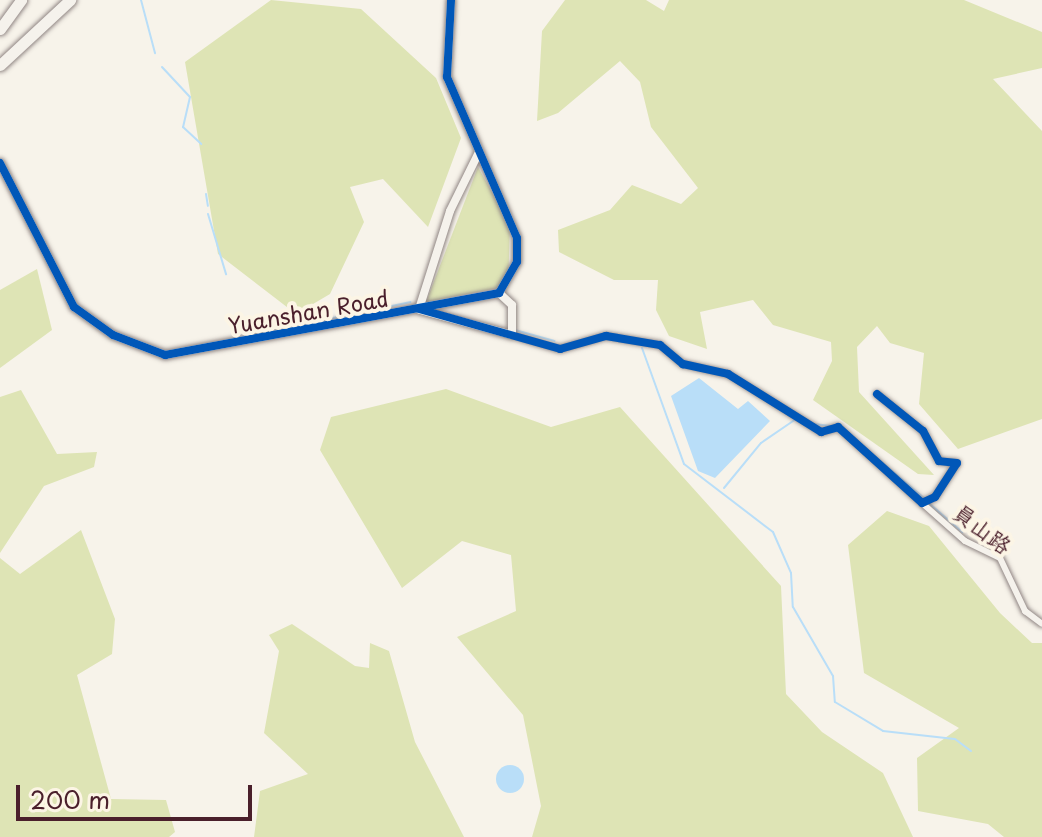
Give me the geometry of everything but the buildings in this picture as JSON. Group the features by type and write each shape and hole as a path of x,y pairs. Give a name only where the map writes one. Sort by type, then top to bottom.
{"highway":[{"path":"0,29 21,0"},
{"path":"0,65 70,0"}],"street":[{"path":"419,309 502,289 517,262 517,238 447,77 451,0"},
{"path":"419,309 450,211 478,154"},
{"name":"Yuanshan Road","path":"0,163 74,307 139,346 177,353 419,309 512,331 560,349 606,336 660,345 683,364 728,374 821,432 838,427 922,503"},
{"path":"502,289 512,305 512,331"},
{"path":"877,394 923,431 939,461 957,463 952,480 922,503"},
{"name":"員山路","path":"922,503 965,541 1000,558 1025,611 1042,624"}],"green space":[{"path":"271,0 361,9 436,78 461,138 428,227 383,179 350,187 364,222 330,294 296,314 218,254 185,62"},
{"path":"565,0 646,0 664,11 669,0 964,0 1042,32 1042,68 993,79 1042,131 1042,419 958,449 919,404 924,353 890,343 877,326 857,347 859,392 934,475 918,474 813,400 832,361 831,342 773,325 753,300 700,312 707,349 669,336 656,310 658,280 614,280 559,252 558,230 610,210 632,185 681,204 698,188 651,127 640,82 620,61 558,113 537,121 542,31"},
{"path":"478,167 510,225 508,286 426,302"},
{"path":"37,269 52,330 0,368 0,290"},
{"path":"446,389 551,427 620,407 781,586 786,694 822,732 883,773 913,837 532,837 541,806 523,715 457,637 516,611 511,555 462,541 402,588 320,450 331,417"},
{"path":"21,390 57,454 97,452 94,467 44,486 0,553 0,397"},
{"path":"887,511 929,526 1000,613 1032,643 1042,643 1042,837 1004,837 988,824 918,811 917,758 959,728 864,673 848,545"},
{"path":"81,530 115,619 112,654 77,675 111,799 166,800 175,832 169,837 0,837 0,558 20,574"},
{"path":"292,624 355,666 369,668 370,643 389,651 415,742 464,837 254,837 260,791 308,774 264,733 279,651 269,635"}],"water":[{"path":"699,378 738,409 748,401 770,421 715,478 698,471 671,396"},
{"path":"510,765 520,769 524,779 520,789 510,793 500,789 496,779 500,769"}],"waterway":[{"path":"141,0 155,53"},
{"path":"162,67 190,97 183,127 201,144"},
{"path":"206,194 208,206"},
{"path":"208,214 226,274"},
{"path":"387,307 410,302"},
{"path":"308,323 363,312"},
{"path":"515,330 555,341"},
{"path":"642,348 684,464 773,532 791,573 793,607 833,676 835,702 883,731 955,739 971,751"},
{"path":"724,488 761,443 796,419"},
{"path":"814,424 831,426"},
{"path":"851,436 925,499"},
{"path":"930,504 962,532"}],"cycle path":[{"path":"0,163 74,307 113,335 165,355 499,293 517,262 517,238 447,77 451,0"},
{"path":"419,309 560,349 606,336 660,345 683,364 728,374 821,432 838,427 922,503 935,497 957,463 939,461 923,431 877,394"}]}
